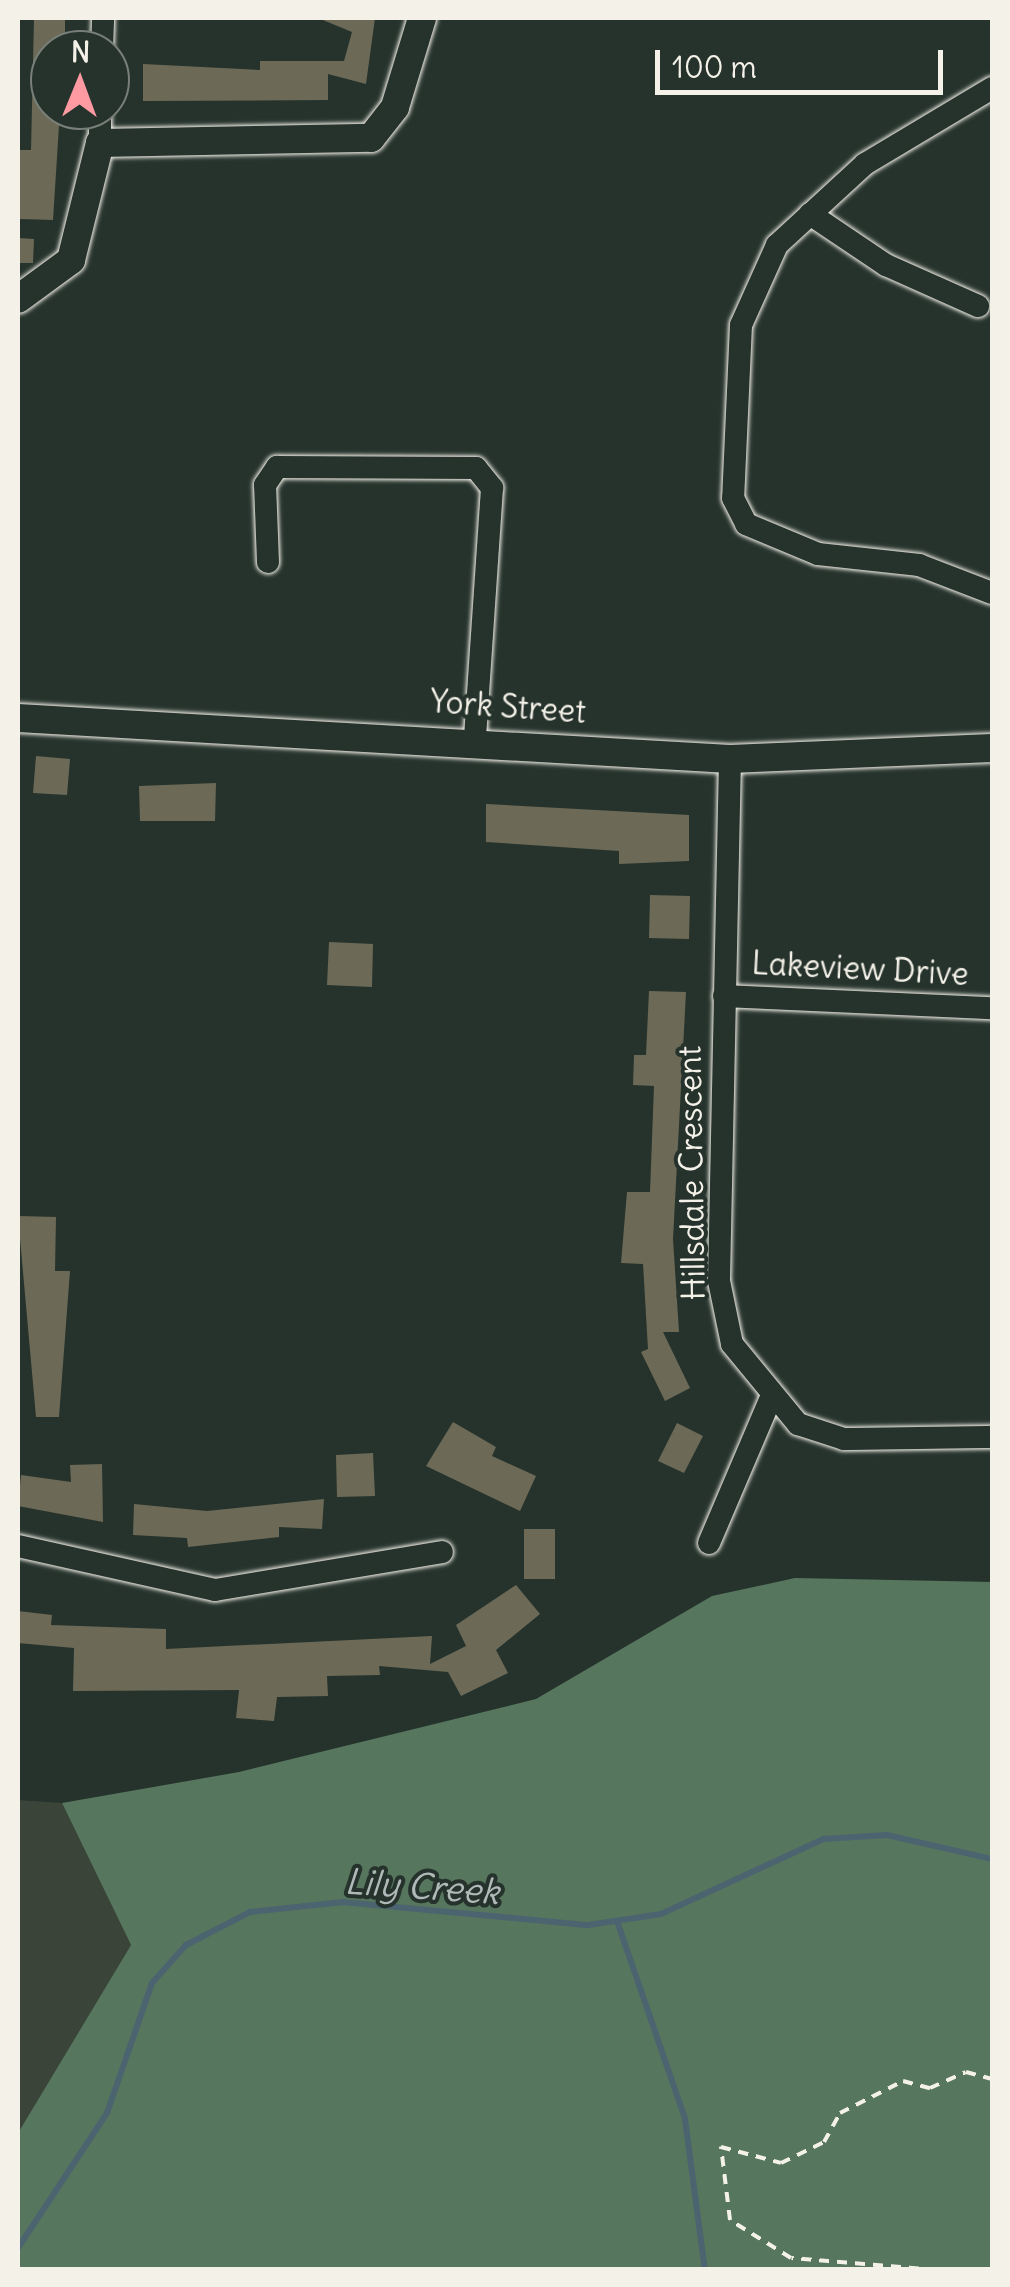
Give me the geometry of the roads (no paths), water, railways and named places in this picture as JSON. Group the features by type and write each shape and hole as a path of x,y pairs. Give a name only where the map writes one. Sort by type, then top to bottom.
{"street":[{"path":"100,143 371,138 395,107 422,18"},
{"path":"992,88 865,164 810,214 767,262 741,326 732,498 746,524 818,554 918,564 992,593"},
{"path":"18,299 54,278 85,225 100,130"},
{"path":"810,214 886,264 978,306"},
{"path":"268,562 265,485 278,467 476,468 492,488 474,740"},
{"name":"York Street","path":"18,718 474,740 730,759 992,748"},
{"name":"Hillsdale Crescent","path":"730,759 719,1281 732,1344 770,1400 798,1424 844,1439 992,1437"},
{"name":"Lakeview Drive","path":"724,996 992,1008"},
{"path":"708,1542 770,1400"},
{"path":"18,1546 215,1590 442,1552"}],"waterway":[{"name":"Lily Creek","path":"18,2248 107,2113 152,1983 186,1945 250,1912 343,1902 588,1925 661,1914 823,1839 887,1835 992,1859"},
{"path":"617,1921 685,2119 705,2270"}]}
